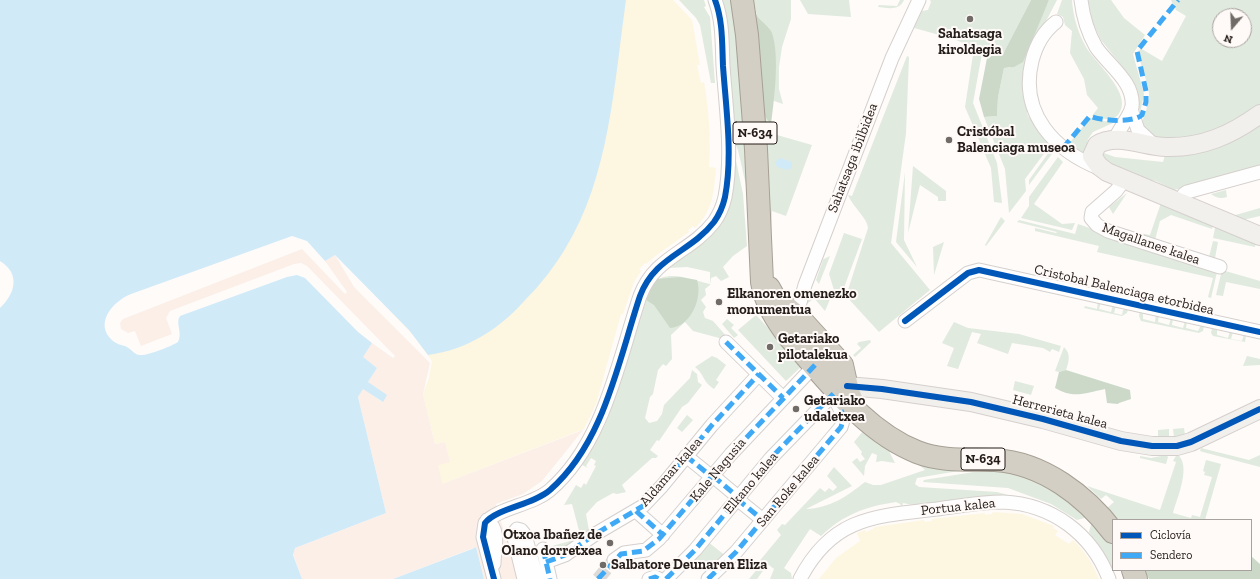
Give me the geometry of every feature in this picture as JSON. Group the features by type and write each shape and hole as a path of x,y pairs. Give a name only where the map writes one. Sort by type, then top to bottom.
{"highway":[{"name":"N-634","path":"742,0 747,35 756,149 761,267 765,295 842,365 839,389"},
{"name":"N-634","path":"761,267 773,295 793,321 815,365 859,412 893,440 922,454 945,458 1005,461 1040,472 1068,487 1086,501 1112,531"}],"street":[{"path":"494,579 495,530 492,524 487,520 549,491 569,469 593,433 604,409 646,281 661,265 707,230 717,217 724,201 728,162 727,126 721,34 715,0"},
{"name":"Sahatsaga ibilbidea","path":"793,321 805,285 892,58 919,0"},
{"path":"1081,0 1084,16 1091,36 1101,54 1123,79 1130,97 1130,116 1119,140"},
{"path":"1056,22 1042,36 1033,58 1030,81 1033,104 1043,127 1058,144 1076,158 1260,236"},
{"path":"1103,170 1093,159 1093,151 1101,143 1119,140 1156,146 1188,146 1211,141 1235,131 1260,114"},
{"path":"1130,116 1140,133 1156,146"},
{"path":"1181,202 1183,196 1187,192 1260,172"},
{"name":"Magallanes kalea","path":"1125,179 1118,189 1092,212 1091,218 1094,223 1108,231 1220,267"},
{"name":"Cristobal Balenciaga etorbidea","path":"905,321 968,273 975,270 1260,332"},
{"path":"773,295 783,298 790,298 805,285"},
{"path":"726,342 783,398"},
{"name":"Kale Nagusia","path":"614,560 624,552 646,550 663,535 712,476 815,365"},
{"path":"842,365 850,375 858,381 882,389"},
{"name":"Aldamar kalea","path":"550,579 545,556 565,555 597,533 636,511 652,496 712,425 759,374"},
{"name":"Herrerieta kalea","path":"839,389 882,389 984,405 1121,441 1155,446 1177,446 1195,441 1260,409"},
{"name":"Elkano kalea","path":"658,579 695,550 771,458 839,389"},
{"name":"San Roke kalea","path":"708,579 736,552 841,427 844,415 837,401 839,389"},
{"path":"686,456 712,476 762,520"},
{"name":"Portua kalea","path":"800,579 812,559 828,540 842,530 863,520 884,515 1004,502 1038,508 1069,524 1081,534 1097,553 1109,579"},
{"path":"636,511 663,535"},
{"path":"524,579 513,534 517,529 521,530 525,534 537,579"}],"shaded area":[{"path":"679,0 704,0 706,6 704,7 710,17 715,83 711,83 700,25 696,18"},
{"path":"723,0 732,0 737,44 739,45 739,71 741,72 748,194 738,150 734,141 728,30"},
{"path":"753,0 791,0 791,19 782,47 779,67 779,89 783,104 774,101 775,52 769,28 757,16"},
{"path":"800,0 849,0 851,17 808,14"},
{"path":"900,0 904,0 902,4 896,7 878,7 879,5 897,6"},
{"name":"Sahatsaga kiroldegia","path":"930,0 1031,0 1003,54 990,55 982,53 973,103 997,163 1002,203 994,202 991,168 965,107 974,48 954,39 914,28 922,11 928,10 931,2"},
{"path":"1049,0 1057,0 1032,48 1027,112 1028,116 1052,143 1025,179 1026,191 1009,213 1005,169 984,117 997,116 998,97 1004,68 1010,68 1039,21"},
{"path":"1062,0 1072,0 1076,24 1083,42 1118,89 1122,107 1118,115 1115,117 1105,119 1092,116 1098,108 1087,95 1084,79 1070,53 1072,31 1065,25 1063,17 1057,14"},
{"path":"1088,0 1111,0 1124,18 1145,35 1133,54 1144,94 1140,113 1134,85 1128,74 1101,40 1092,21"},
{"path":"1171,0 1260,0 1260,168 1174,190 1156,181 1107,166 1101,152 1115,157 1163,162 1166,151 1146,130 1142,123 1149,95 1140,60 1140,48 1162,61 1186,16 1176,10"},
{"path":"907,56 909,57 906,133 891,243 930,290 879,332 846,296 868,228 866,221 848,195 852,196"},
{"path":"761,111 771,125 770,133 812,145 786,216 772,211 771,242"},
{"path":"1090,118 1115,122 1093,132 1088,139 1085,154 1067,146"},
{"path":"1054,145 1057,147 1029,185 1029,180"},
{"path":"734,151 743,194 747,246 733,256 723,267 729,277 721,281 716,276 711,278 710,285 705,289 706,295 701,300 706,307 703,312 705,318 713,321 727,337 723,339 693,331 685,322 671,335 672,359 666,366 663,364 658,370 653,394 650,397 645,418 649,423 657,421 662,414 664,405 690,378 692,370 697,374 698,382 702,385 688,403 682,407 659,441 657,440 650,450 658,456 656,458 652,458 622,485 626,492 617,494 613,493 597,502 586,514 590,536 554,556 552,546 581,538 572,504 564,505 576,485 581,488 584,483 586,485 596,466 594,465 596,461 591,458 586,466 588,468 582,465 605,425 650,289 661,278 667,276 680,276 710,284 710,272 687,267 667,268 702,244 717,230 723,221 727,212 730,198"},
{"path":"1058,157 1063,162 1034,204 1062,224 1075,223 1072,230 1021,218 1029,206 1029,197"},
{"path":"913,166 946,191 946,201 938,201 938,197 920,185 908,233"},
{"path":"905,172 904,240 917,267 896,242"},
{"path":"1226,190 1227,197 1225,198 1219,198 1211,194"},
{"path":"1127,193 1113,214 1109,207"},
{"path":"1162,200 1214,221 1212,229 1171,215 1160,221 1155,240 1134,234 1135,232 1150,235"},
{"path":"1260,208 1260,216 1243,220 1232,216"},
{"path":"1001,217 1005,221 986,246 985,245"},
{"path":"1019,220 1075,234 1078,224 1217,272 1211,298 1208,297 1213,278 1097,252 1099,246 1035,231 1035,228 1057,232 1017,222"},
{"path":"1216,223 1256,242 1255,247 1213,238"},
{"path":"844,233 862,239 842,293 834,290 829,274"},
{"path":"1213,241 1218,242 1215,258 1209,257"},
{"path":"944,242 934,275 933,247"},
{"path":"302,249 345,294 347,292 325,261 335,255 354,287 430,363 423,394 435,444 445,442 450,462 442,484 583,430 542,481 523,494 496,504 518,579 484,579 476,547 393,579 302,579 293,554 295,548 386,513 358,397 363,388 382,402 368,382 377,368 362,357 372,343 393,358 395,356 307,266 301,263 294,264 170,311 166,318 172,334 141,346 135,331 128,333 121,329 120,323 123,319"},
{"path":"830,256 819,284 816,280 822,260"},
{"path":"1222,270 1260,281 1260,289 1226,282 1223,296 1216,295"},
{"path":"810,296 831,297 825,311 814,298 807,304"},
{"path":"1098,301 1101,302 1099,309 1111,312 1113,305 1116,305 1114,313 1122,315 1123,310 1128,309 1127,313 1122,316 1084,308 1085,306 1097,309"},
{"path":"1140,311 1143,314 1143,319 1155,322 1156,314 1159,315 1158,322 1169,325 1171,318 1173,318 1172,325 1183,328 1185,321 1187,321 1186,328 1198,331 1201,325 1204,326 1203,331 1199,333 1141,321 1139,316"},
{"name":"Getariako pilotalekua","path":"756,315 803,365 786,381 738,330"},
{"path":"727,319 734,325 731,328 738,335 734,338 722,324"},
{"path":"954,322 968,328 1019,334 1061,346 1059,352 1052,349 1050,352 1043,348 1012,343 1008,354 977,343 981,334 972,332 958,369 947,366 954,348 942,343"},
{"path":"1212,328 1217,330 1217,335 1228,338 1230,331 1233,332 1231,339 1242,341 1244,334 1246,335 1245,342 1213,336 1211,333"},
{"path":"870,340 871,342 855,357 853,355 861,348 857,344 859,342"},
{"path":"1064,347 1068,352 1069,358 1066,370 1059,372 1055,371"},
{"path":"712,356 726,365 716,380 719,382 714,389 707,383 695,367"},
{"path":"1247,356 1260,359 1260,365 1243,366"},
{"path":"1015,381 1034,386 1031,395 1013,390"},
{"path":"687,415 693,420 682,432 677,428"},
{"path":"1184,428 1185,436 1174,437 1173,429"},
{"path":"1169,429 1169,438 1158,438 1158,430"},
{"path":"864,430 888,449 895,463 882,461 876,462 877,455 872,453 865,466 864,476 852,462 857,458 860,462 865,459 861,454 862,452 854,442"},
{"path":"1201,448 1249,460 1260,455 1260,467 1203,452 1200,451"},
{"path":"1177,454 1181,459 1183,474 1180,491 1173,513 1191,518 1192,515 1200,517 1212,477 1204,475 1205,472 1203,471 1206,460 1221,464 1205,519 1114,519 1106,509 1114,502 1106,495 1101,499 1087,486 1160,510 1176,462 1173,461"},
{"path":"1166,455 1168,457 1166,464 1140,458 1140,456 1151,458"},
{"path":"918,464 970,469 917,478 915,484 919,487 997,492 1019,498 984,497 913,505 903,503 902,507 896,502 874,506 838,522 821,536 810,529 784,568 791,573 792,579 770,579 774,569 769,565 757,579 749,579 759,567 757,564 781,535 777,530 782,524 785,525 820,488 825,492 829,488 833,491 837,487 827,476 834,467 852,486 806,509 831,504 852,492 865,482 873,485 881,485 925,470"},
{"path":"988,466 1037,477 1100,526 1112,543 1112,567 1089,532 1092,521 1088,517 1077,520 1051,504 1008,488 923,482 924,480 974,472 987,472"},
{"path":"707,541 727,557 710,574 692,558"}],"green space":[{"path":"753,0 757,16 768,26 772,33 776,54 776,79 771,125 761,111"},
{"path":"1031,0 1049,0 1023,62 1014,67 1004,68 998,97 997,116 984,117 979,99 987,58 992,54 1003,54"},
{"path":"680,277 697,280 697,302 694,310 684,322 670,328 654,305 646,300 656,279"},
{"path":"1066,370 1130,390 1131,399 1118,404 1107,403 1105,389 1074,394 1055,388 1059,372"},
{"path":"1252,557 1260,564 1260,579 1149,579 1145,571 1252,571"}],"sand":[{"path":"508,0 673,0 692,20 700,65 697,65 701,83 704,82 707,103 710,135 709,167 716,168 712,200 706,215 695,228 693,226 688,230 689,232 646,264 645,263 639,269 641,271 634,282 623,314 621,314 596,404 584,429 442,484 438,465 450,462 445,442 435,444 423,394 429,378 432,361 414,336 374,294"},
{"path":"993,512 1022,514 1054,526 1053,528 1058,531 1055,535 1069,544 1073,540 1085,553 1099,579 819,579 836,558 860,541 857,533 865,530 866,532 875,527 924,520 925,522 932,521 932,519 985,513 985,515 992,514"}],"water":[{"path":"0,0 626,0 608,128 592,191 580,221 552,269 532,293 506,319 482,336 470,343 456,348 428,355 409,330 335,255 325,261 307,241 292,236 131,294 124,297 112,307 108,314 105,321 105,327 107,334 113,341 127,347 137,354 148,354 178,342 180,335 178,322 180,316 287,277 297,275 305,278 358,332 372,343 363,357 377,368 368,382 387,395 383,402 363,389 358,397 386,513 295,548 293,555 302,579 0,579 0,308 9,297 14,284 11,272 7,266 0,261"},
{"path":"780,158 792,162 792,168 787,170 777,167 775,162"},
{"path":"476,547 484,579 393,579 472,549"}],"tunnel":[{"path":"598,579 614,560"}],"marked path":[{"path":"1063,148 1090,116 1102,119 1124,120 1138,118 1142,115 1146,102 1146,91 1137,51 1178,0"},
{"path":"726,342 783,398"},
{"path":"598,579 621,554 643,551 659,539 731,454 815,365"},
{"path":"546,562 565,555 597,533 643,506 662,486 712,425 759,374"},
{"path":"666,579 695,550 771,458 837,390"},
{"path":"708,579 736,552 841,427 844,417 837,401 841,394"},
{"path":"686,456 712,477"},
{"path":"713,476 738,497"},
{"path":"737,499 763,520"},
{"path":"636,511 663,535"},
{"path":"543,549 550,579"},
{"path":"649,579 655,577 659,579"}],"cycle path":[{"path":"494,579 483,537 485,523 506,510 543,495 550,490 568,471 584,449 607,400 640,296 647,283 664,263 705,232 714,222 722,207 727,181 729,148 722,33 718,8 715,0"},
{"path":"905,321 968,273 979,270 1260,332"},
{"path":"847,386 882,389 971,402 1043,419 1121,441 1152,446 1177,446 1191,442 1260,409"}],"place":[{"name":"Sahatsaga kiroldegia","path":"970,19"},
{"name":"Cristóbal Balenciaga museoa","path":"949,140"},
{"name":"Elkanoren omenezko monumentua","path":"719,302"},
{"name":"Getariako pilotalekua","path":"770,347"},
{"name":"Getariako udaletxea","path":"796,409"},
{"name":"Otxoa Ibañez de Olano dorretxea","path":"610,543"},
{"name":"Salbatore Deunaren Eliza","path":"603,565"}]}
